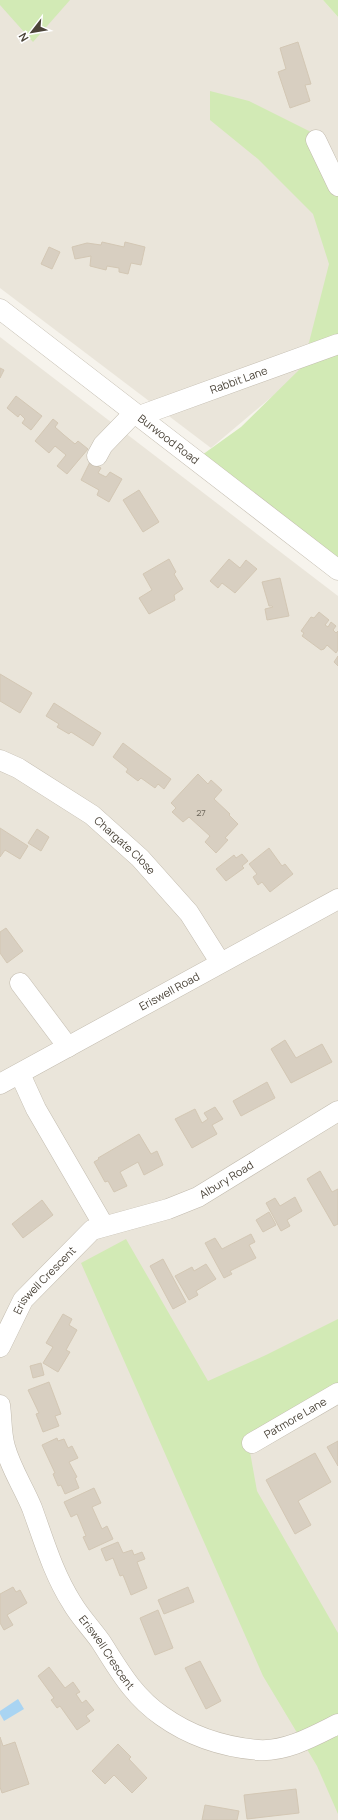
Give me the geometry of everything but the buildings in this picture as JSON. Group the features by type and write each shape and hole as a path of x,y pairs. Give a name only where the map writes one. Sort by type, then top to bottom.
{"street":[{"path":"316,140 338,186"},
{"name":"Burwood Road","path":"0,309 338,570"},
{"name":"Rabbit Lane","path":"136,414 338,344"},
{"path":"97,456 103,445 136,414"},
{"name":"Chargate Close","path":"0,760 18,768 92,815 140,858 189,913 220,962"},
{"name":"Eriswell Road","path":"0,1084 220,962 338,899"},
{"path":"20,983 68,1047"},
{"path":"20,1074 36,1109 104,1226"},
{"name":"Albury Road","path":"104,1226 168,1209 198,1197 338,1111"},
{"name":"Eriswell Crescent","path":"0,1348 23,1300 92,1230 104,1226"},
{"name":"Patmore Lane","path":"252,1443 338,1393"},
{"name":"Eriswell Crescent","path":"0,1405 2,1430 6,1448 32,1507 48,1556 72,1604 95,1633 125,1681 142,1700 162,1716 184,1730 209,1741 259,1750 280,1748 307,1739 338,1725"}],"shaded area":[{"path":"0,0 323,0 338,17 338,341 211,448 0,288"},
{"path":"0,337 338,596 338,1820 0,1820"}],"green space":[{"path":"0,0 70,0 33,42 0,5"},
{"path":"323,0 338,0 338,17"},
{"path":"210,91 249,101 315,134 338,163 338,559 202,455 241,427 303,366 329,264 313,214 258,159 210,120"},
{"path":"126,1239 208,1381 266,1355 338,1319 338,1389 248,1441 257,1491 338,1633 338,1814 317,1766 263,1676 81,1263"}],"water":[{"path":"18,1699 24,1709 4,1721 0,1711"}]}
